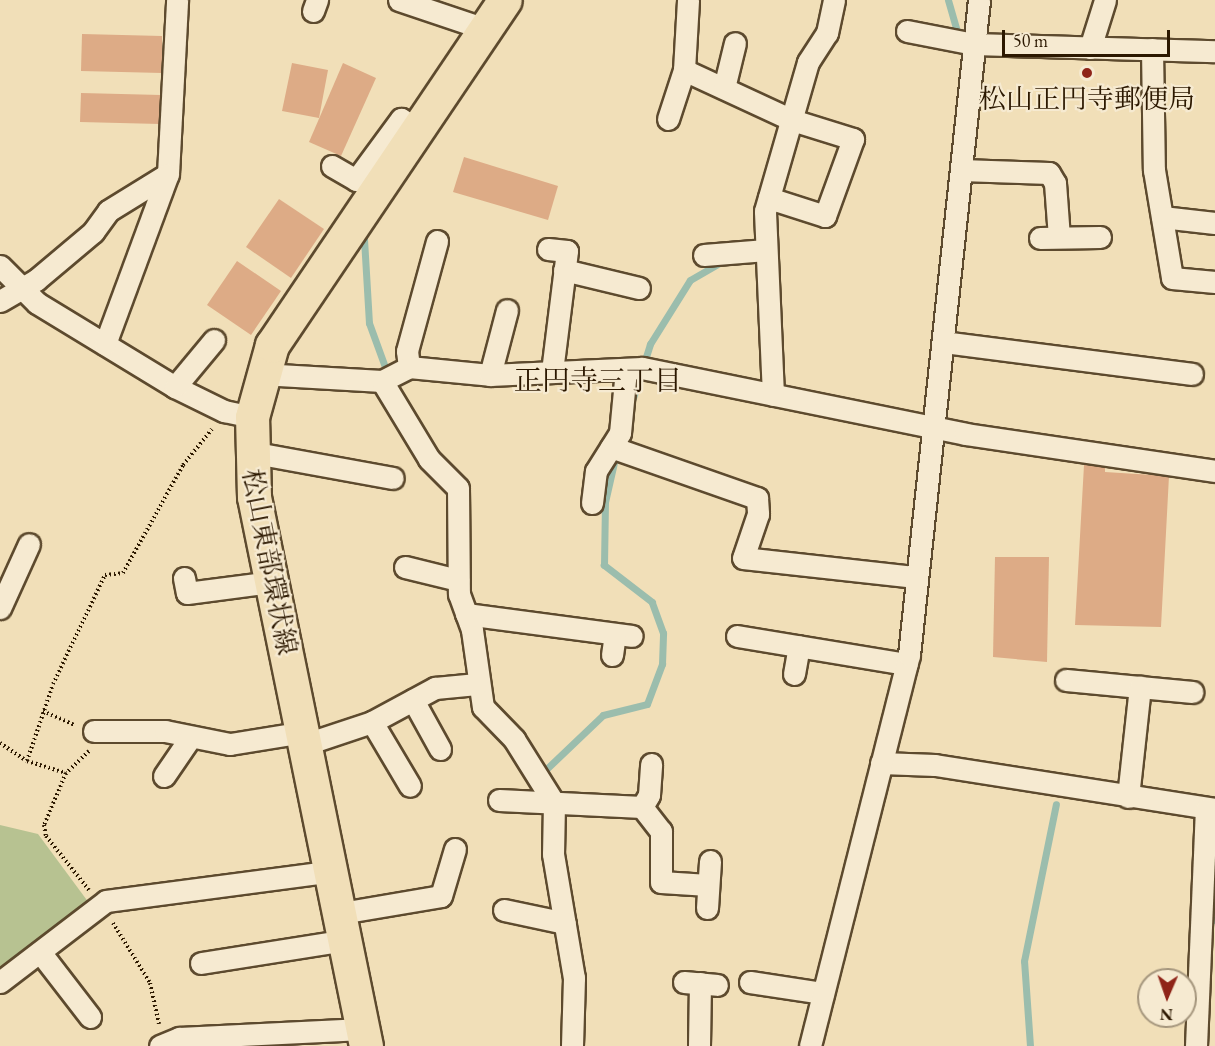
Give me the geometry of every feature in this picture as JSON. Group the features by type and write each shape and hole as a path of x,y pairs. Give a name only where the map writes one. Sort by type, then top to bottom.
{"main road":[{"name":"松山東部環状線","path":"365,1037 333,871 272,582 250,452 238,414 261,374 273,345 505,0"}],"street":[{"path":"105,344 168,174 177,0"},
{"path":"399,0 485,29"},
{"path":"668,119 684,70 688,0"},
{"path":"773,395 766,250 769,198 792,120 834,0"},
{"path":"810,1046 907,664 979,0"},
{"path":"1090,48 1105,0"},
{"path":"907,31 974,44 1215,51"},
{"path":"724,88 735,43"},
{"path":"1152,50 1154,170 1172,278 1215,282"},
{"path":"684,70 792,120 853,139 825,216 769,198"},
{"path":"332,166 356,180 401,119 418,129"},
{"path":"961,170 1049,173 1055,183 1050,238 1100,237"},
{"path":"0,302 93,232 108,211 168,174"},
{"path":"1162,217 1215,223"},
{"path":"409,366 407,351 437,241"},
{"path":"548,249 567,251 552,372"},
{"path":"704,255 766,250"},
{"path":"0,266 21,287 105,344 176,387 238,414"},
{"path":"564,270 639,288"},
{"path":"490,375 507,310"},
{"path":"176,387 213,340"},
{"path":"943,342 1191,374"},
{"path":"261,374 382,381 409,366 490,375 626,369 934,426 1215,471"},
{"path":"592,503 593,480 620,433 626,369"},
{"path":"382,381 429,459 458,488 458,580 477,684 488,716 513,739 554,803 553,854 574,978 572,1046"},
{"path":"611,447 757,498 759,514 743,558 916,577"},
{"path":"250,452 393,478"},
{"path":"2,597 29,544"},
{"path":"405,567 458,580"},
{"path":"184,578 187,593 272,582"},
{"path":"466,614 623,635 612,655"},
{"path":"737,636 907,664"},
{"path":"794,674 799,646"},
{"path":"1066,680 1192,692"},
{"path":"94,731 165,731 190,738 230,744 305,738 372,722 435,688 477,684"},
{"path":"1128,796 1140,687"},
{"path":"412,700 440,749"},
{"path":"372,722 410,786"},
{"path":"164,776 190,738"},
{"path":"881,763 935,765 1210,809 1208,1006 1196,1046"},
{"path":"642,807 649,795 651,764"},
{"path":"499,800 642,807 661,831 661,882 708,885"},
{"path":"201,963 344,926 441,896 455,849"},
{"path":"707,908 710,861"},
{"path":"0,982 101,905 333,871"},
{"path":"504,910 565,923"},
{"path":"40,952 90,1017"},
{"path":"750,982 823,993"},
{"path":"699,1046 700,983"},
{"path":"161,1045 179,1038 365,1037"}],"path":[{"path":"27,761 43,711 105,575 123,573 183,465 238,414"},
{"path":"43,711 94,731 87,756 66,773 48,807 46,836 101,905 150,983 161,1045"},
{"path":"0,743 27,761 66,773"}],"green space":[{"path":"0,825 38,834 89,903 0,971"}],"building":[{"path":"82,34 162,36 162,73 81,71"},
{"path":"292,63 328,70 319,118 282,111"},
{"path":"343,63 376,78 341,156 309,142"},
{"path":"81,93 161,95 160,124 80,122"},
{"path":"464,157 558,186 548,220 453,192"},
{"path":"279,199 324,229 291,278 246,247"},
{"path":"237,261 281,291 251,335 207,305"},
{"path":"1084,465 1105,466 1105,472 1169,476 1161,627 1075,625"},
{"path":"995,557 1049,557 1047,662 993,657"}],"waterway":[{"path":"948,0 958,36"},
{"path":"364,239 369,323 385,367"},
{"path":"633,398 650,344 690,280 721,262"},
{"path":"539,776 603,715 647,704 662,664 663,633 652,602 604,565 605,502 615,458"},
{"path":"1030,1046 1024,961 1056,804"}],"place":[{"name":"松山正円寺郵便局","path":"1087,73"}],"district":[{"name":"正円寺三丁目","path":"598,380"}]}
